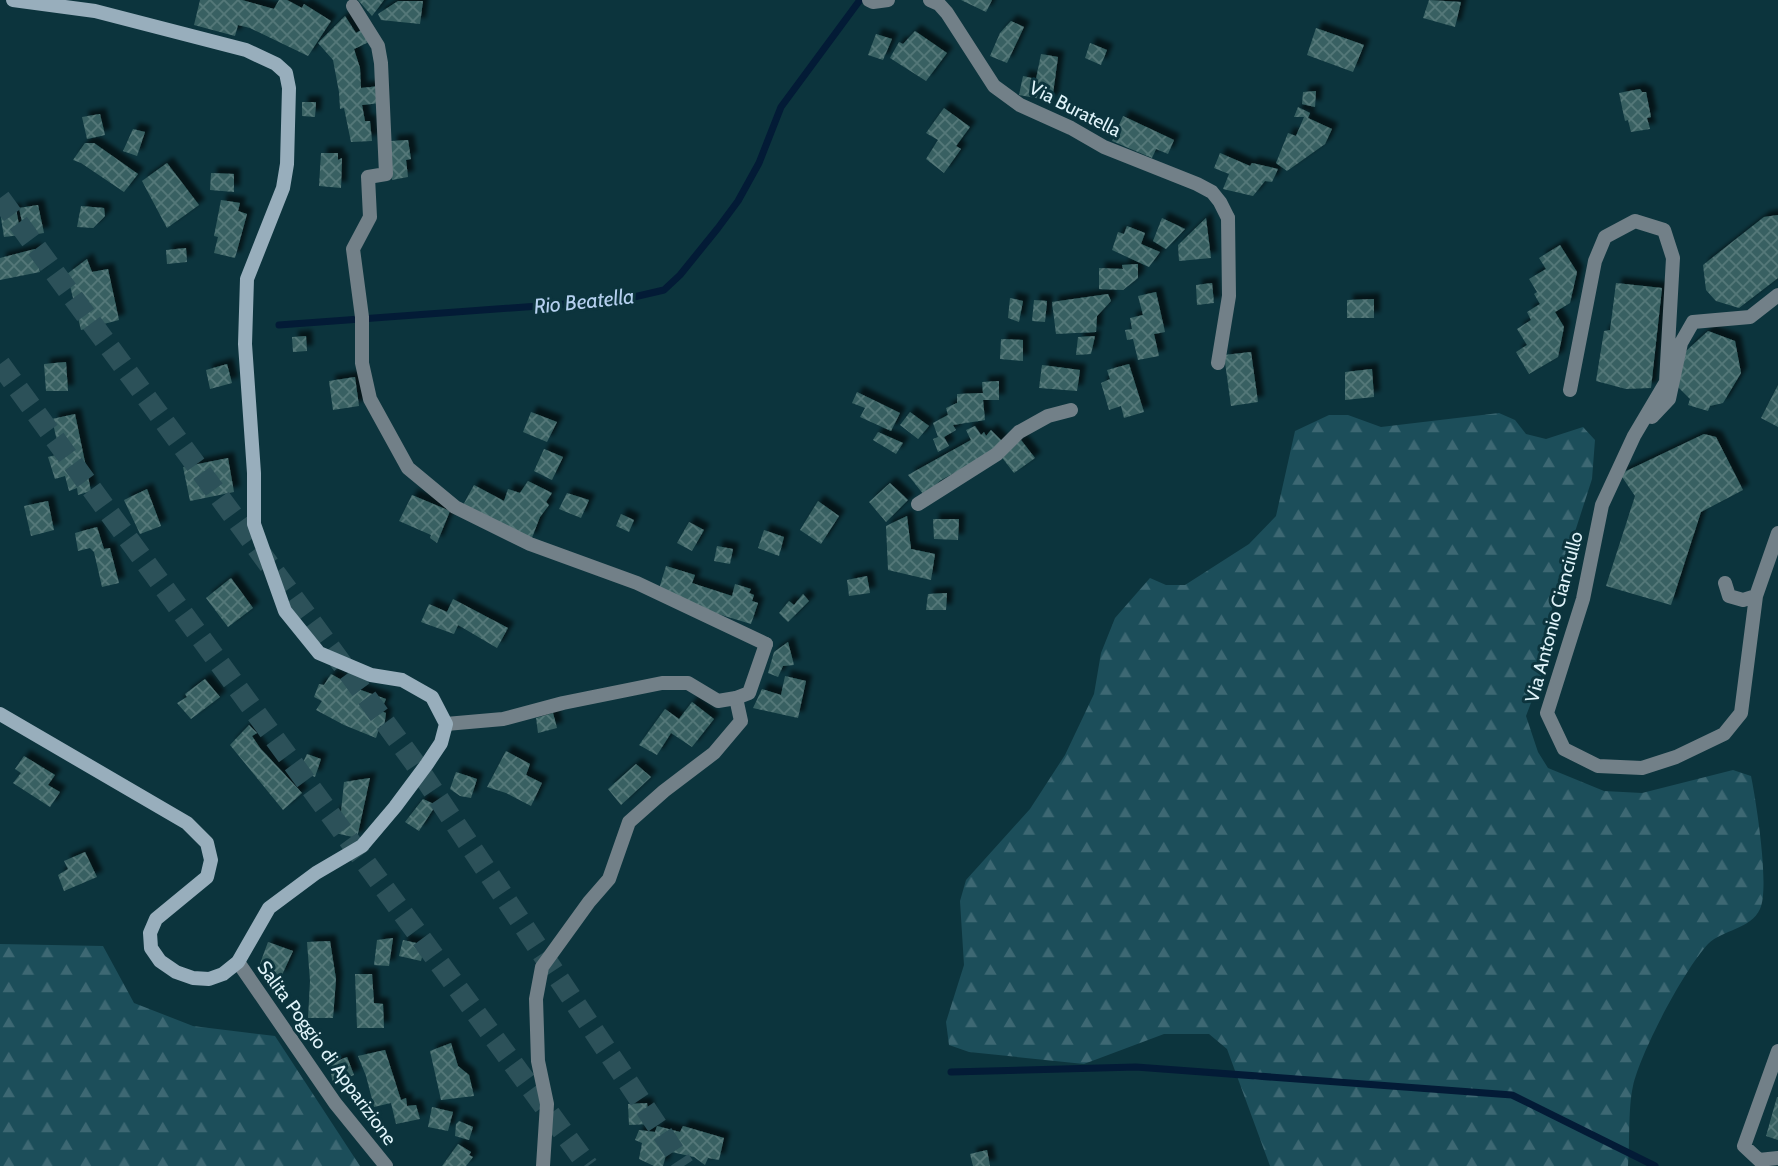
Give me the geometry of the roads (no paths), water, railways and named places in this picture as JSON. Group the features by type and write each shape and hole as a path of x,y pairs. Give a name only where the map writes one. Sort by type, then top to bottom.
{"main road":[{"path":"0,714 187,823 206,843 211,860 207,877 156,919 150,933 152,948 160,961 176,972 193,978 209,979 223,974 238,962 269,908 316,873 362,846 396,807 441,743 446,724 432,697 402,680 371,675 318,653 285,611 254,524 254,473 245,344 247,279 284,188 289,88 286,73 276,64 246,50 95,11 13,0"}],"street":[{"path":"869,0 888,0"},
{"name":"Via Buratella","path":"930,0 939,4 947,13 994,86 1020,105 1071,128 1104,148 1204,188 1220,202 1228,218 1229,296 1218,363"},
{"path":"353,6 378,46 386,174 368,177 370,217 353,249 362,317 362,363 370,399 408,468 455,508 530,544 637,583 766,644 749,692 736,698 718,701 688,684 662,683 563,703 503,719 446,724"},
{"name":"Via Antonio Cianciullo","path":"1570,390 1595,261 1605,237 1635,221 1664,230 1673,258 1667,382 1634,436 1602,505 1583,599 1547,713 1564,749 1598,766 1642,768 1676,757 1724,734 1741,713 1756,596 1778,533"},
{"name":"Via Antonio Cianciullo","path":"1634,436 1669,399 1681,343 1693,322 1750,317 1778,295"},
{"path":"918,504 997,454 1019,432 1048,416 1071,410"},
{"path":"1725,583 1729,596 1743,600 1756,596"},
{"path":"543,1166 547,1104 538,1061 536,999 542,967 609,879 629,822 714,753 740,721 736,698"},
{"name":"Salita Poggio di Apparizione","path":"238,962 335,1103 386,1166"},
{"path":"1778,1051 1744,1146 1759,1160 1778,1158"}],"waterway":[{"name":"Rio Beatella","path":"279,325 621,300 664,290 680,275 738,201 759,163 781,107 860,0"},
{"path":"951,1072 1136,1067 1512,1095 1655,1166"}],"tunnel":[{"path":"0,198 414,762 684,1166"},
{"path":"0,364 588,1166"}]}
